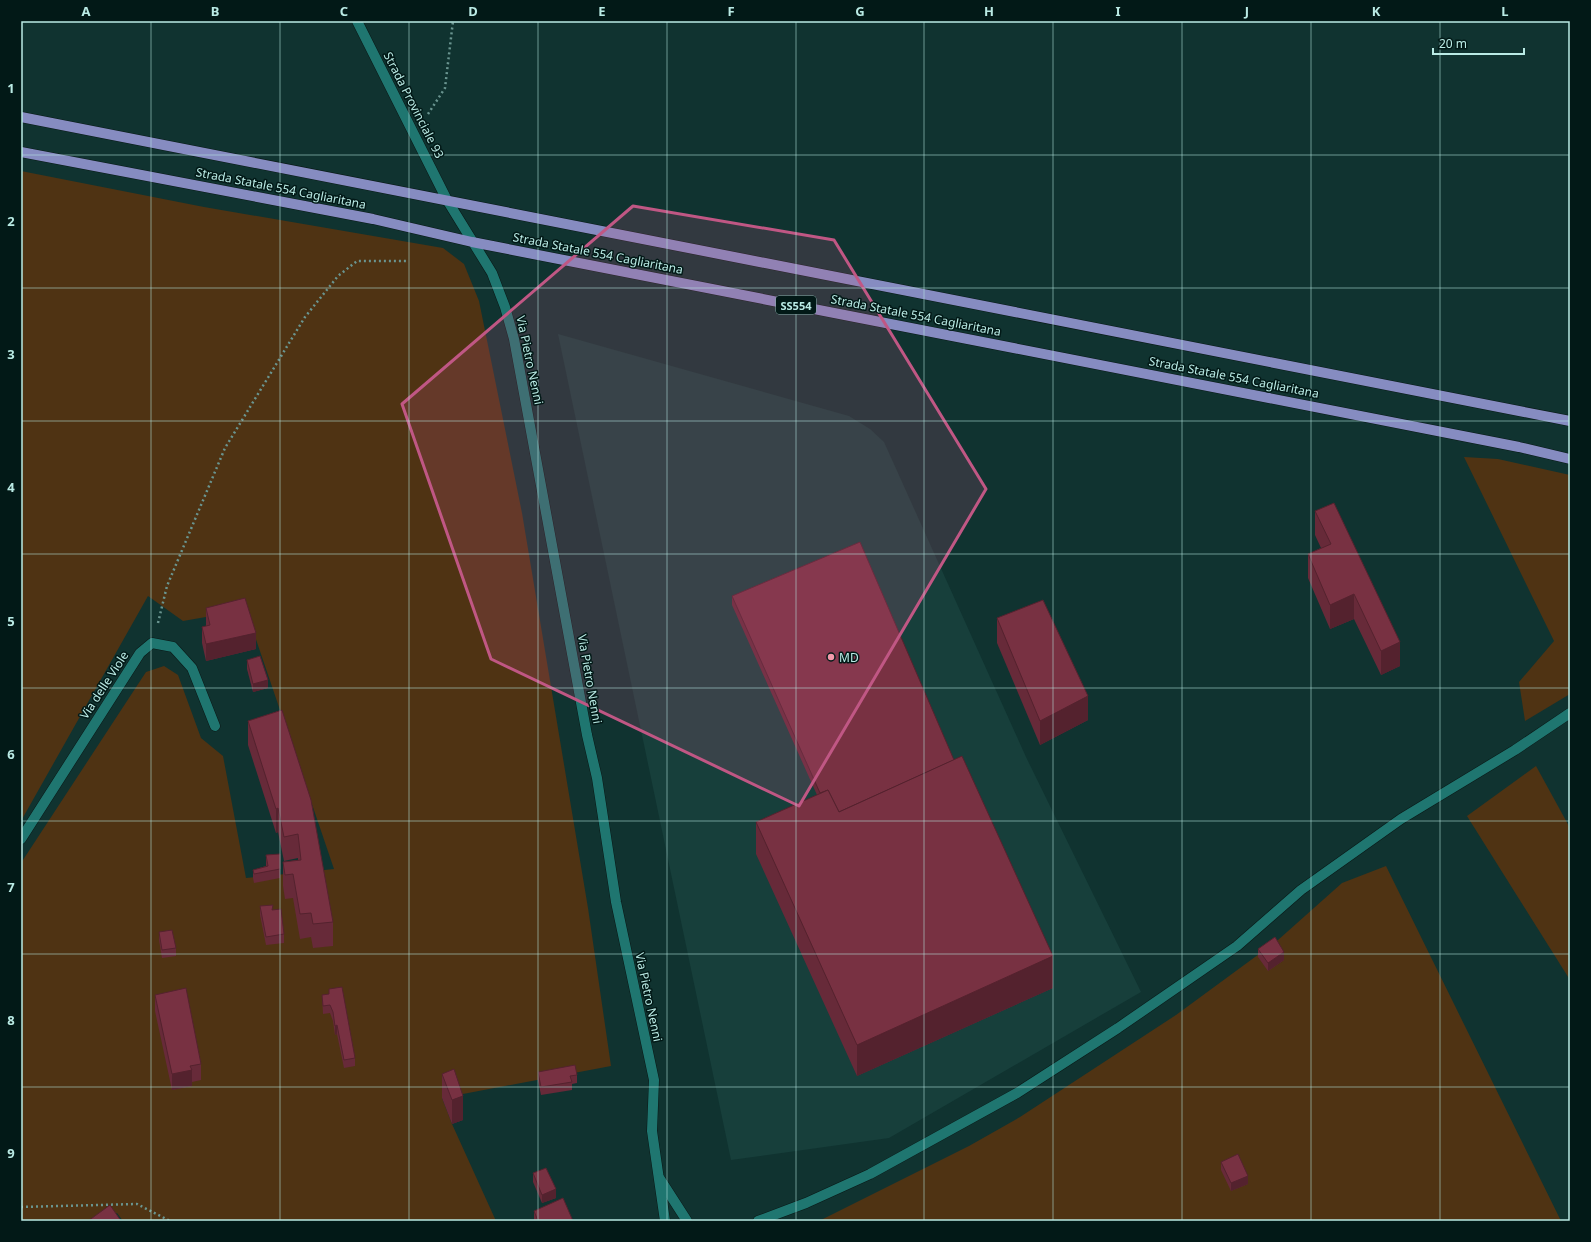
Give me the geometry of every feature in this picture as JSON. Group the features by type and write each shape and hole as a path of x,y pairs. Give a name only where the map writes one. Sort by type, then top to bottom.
{"main road":[{"name":"Strada Statale 554 Cagliaritana","path":"21,117 1570,421"},
{"name":"Strada Statale 554 Cagliaritana","path":"21,152 365,217 472,242 1520,447 1570,459"}],"street":[{"name":"Strada Provinciale 93","path":"357,21 447,200"},
{"name":"Via Pietro Nenni","path":"447,200 492,273 505,307 514,338 587,735 597,778 616,902 654,1080 652,1131 665,1221"},
{"path":"152,643 173,647 192,668 215,726"},
{"name":"Via delle Viole","path":"21,839 140,653 152,643"},
{"path":"758,1221 798,1206 870,1174 1017,1093 1118,1028 1237,946 1301,890 1401,819 1515,750 1570,713"},
{"name":"Via Pietro Nenni","path":"658,1176 687,1221"},
{"path":"776,1221 798,1206"}],"path":[{"path":"414,134 445,88 453,21"},
{"path":"152,643 167,586 225,448 305,317 338,276 357,261 407,261"},
{"path":"21,1207 138,1204 170,1221"}],"highlighted area":[{"path":"633,206 834,240 986,489 799,806 491,659 402,404"}],"shaded area":[{"path":"21,171 204,207 443,248 464,264 479,301 522,513 588,908 611,1066 442,1098 452,1124 496,1221 123,1221 117,1213 103,1221 21,1221 21,863 146,672 164,666 178,675 201,738 223,756 246,878 334,869 246,610 183,621 148,596 21,821"},
{"path":"558,334 849,416 870,429 884,442 1026,757 1141,992 889,1138 731,1160"},
{"path":"1464,457 1498,459 1570,475 1570,694 1525,721 1519,682 1554,641"},
{"path":"1536,766 1570,828 1570,980 1467,816"},
{"path":"1386,866 1561,1221 819,1221 969,1146 1020,1117 1176,1015 1278,940 1342,883"}],"building":[{"path":"1334,503 1400,642 1381,651 1354,594 1330,605 1308,554 1331,544 1315,511"},
{"name":"MD","path":"860,542 954,760 839,812 828,790 820,793 732,596"},
{"path":"245,598 256,633 206,644 202,627 210,625 206,608"},
{"path":"1043,600 1088,696 1040,721 997,618"},
{"path":"260,656 268,680 253,684 247,660"},
{"path":"282,710 311,800 333,922 313,924 311,913 300,914 293,874 285,875 283,862 301,860 298,834 284,837 278,808 276,809 248,721"},
{"path":"962,756 1053,956 857,1045 756,822 828,790 839,812"},
{"path":"280,854 280,869 254,874 253,870 268,866 266,855"},
{"path":"273,905 272,910 281,909 284,934 266,937 260,906"},
{"path":"172,930 176,948 162,950 159,932"},
{"path":"1275,937 1284,952 1268,963 1258,949"},
{"path":"342,987 355,1058 344,1060 333,1012 330,1005 323,1006 322,995 329,994 329,989"},
{"path":"186,988 201,1064 190,1066 192,1070 172,1074 155,995"},
{"path":"575,1065 577,1075 570,1076 572,1082 541,1087 538,1072"},
{"path":"454,1069 463,1096 452,1100 442,1074"},
{"path":"1238,1154 1248,1176 1231,1183 1221,1162"},
{"path":"546,1168 556,1189 542,1195 533,1173"},
{"path":"563,1198 573,1221 538,1221 534,1211"},
{"path":"110,1205 121,1221 88,1221"}],"place":[{"name":"MD","path":"831,657"}]}
